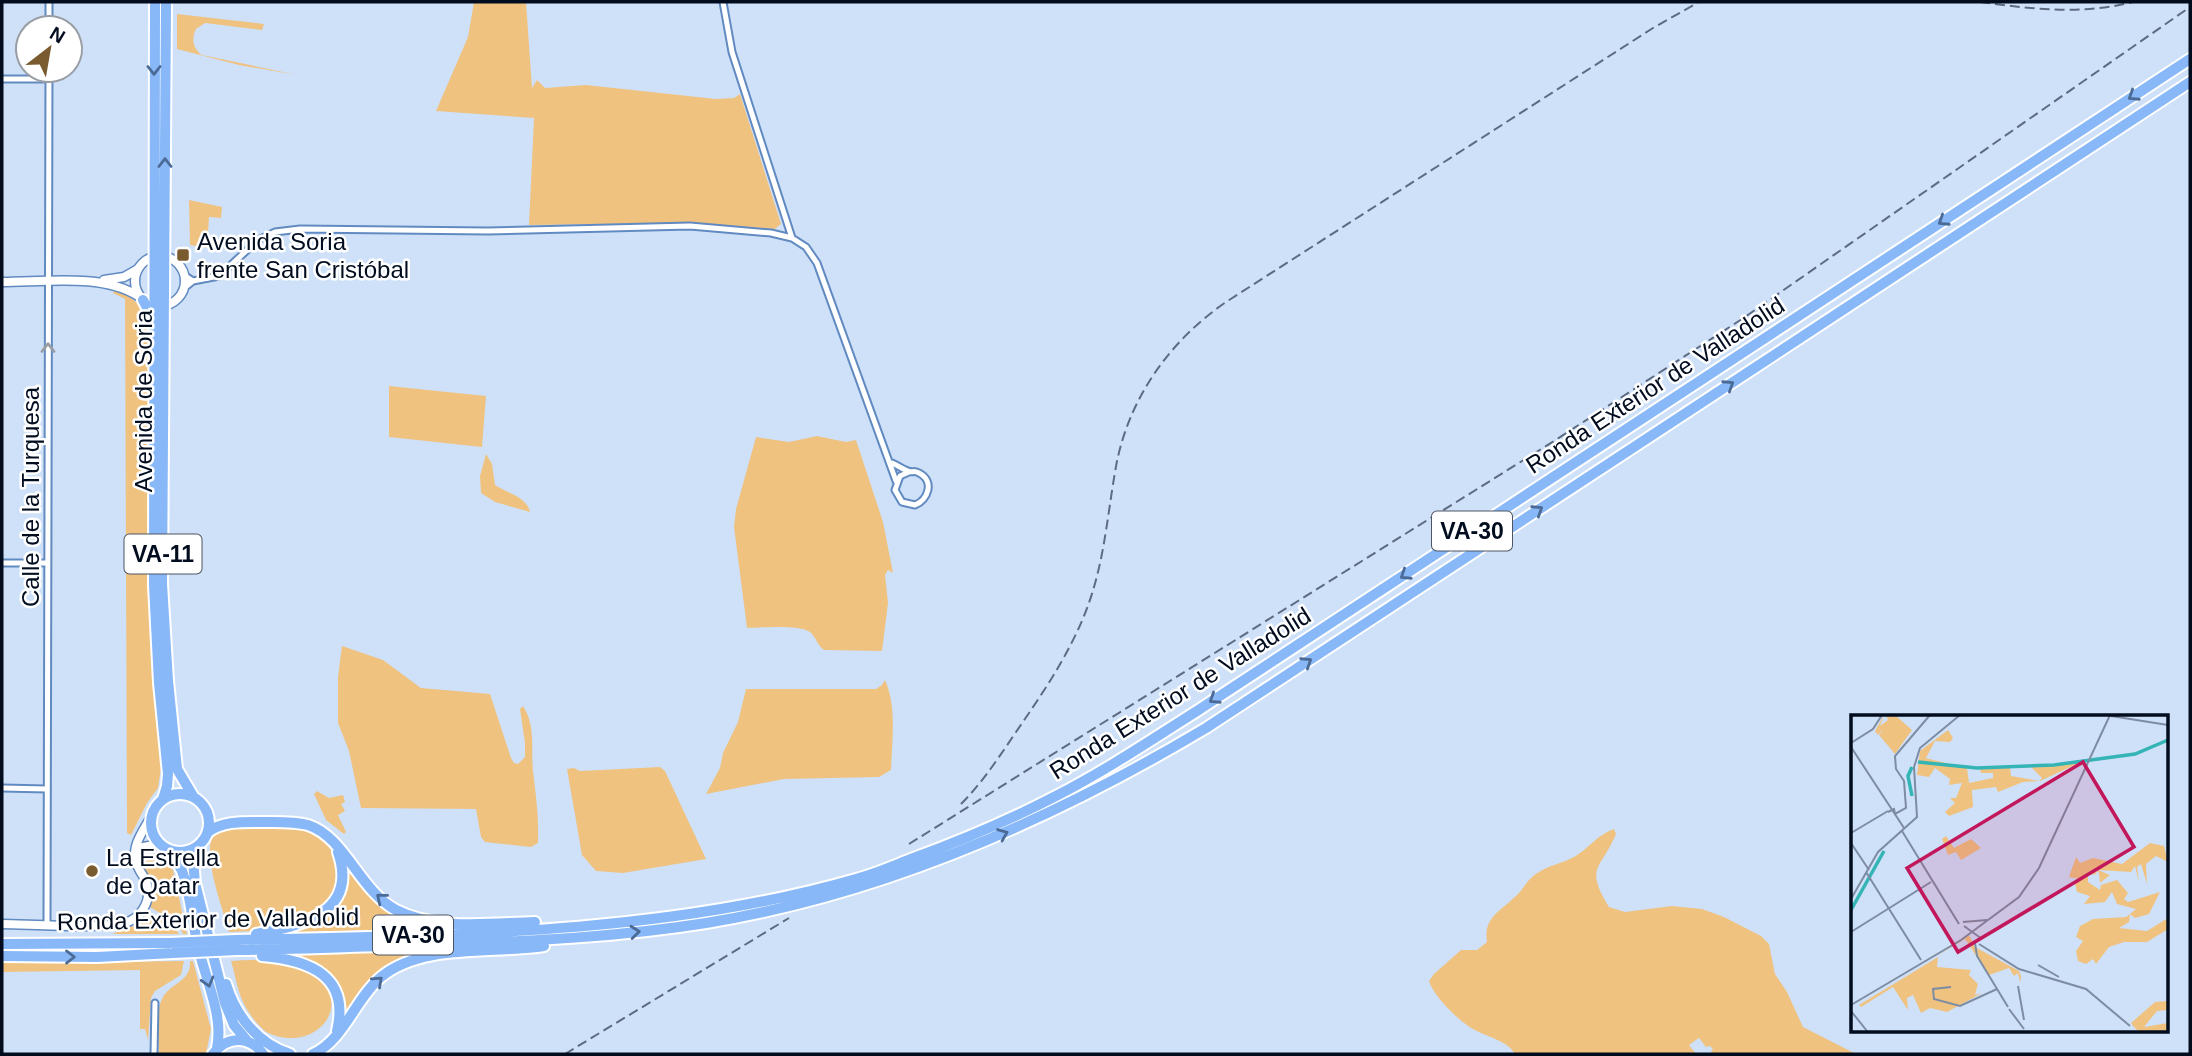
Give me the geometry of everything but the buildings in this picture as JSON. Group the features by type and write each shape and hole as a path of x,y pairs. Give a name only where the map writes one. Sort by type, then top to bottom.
{"highway":[{"path":"151,260 154,209 155,2"},
{"name":"Avenida de Soria","path":"166,2 151,260 160,307 162,584 165,639 177,769 192,796"},
{"name":"Ronda Exterior de Valladolid","path":"2,944 171,948 590,925 710,911 857,879 954,842 1057,796 1130,754 2190,59"},
{"name":"Ronda Exterior de Valladolid","path":"237,945 567,939 709,922 800,903 857,887 1008,832 1111,782 1206,728 2190,82"},
{"path":"140,298 155,321"},
{"name":"Avenida de Soria","path":"160,307 155,321 154,585 159,683 168,774 163,799"},
{"path":"163,799 175,794 192,796"},
{"name":"VA-11","path":"192,796 205,808"},
{"name":"VA-11","path":"151,817 153,809 163,799"},
{"path":"205,808 224,819 238,822"},
{"path":"205,808 209,821 208,832"},
{"path":"151,817 151,830 179,865 186,883 220,1035 215,1051"},
{"path":"262,1054 234,1025 225,1003 195,883 193,860 196,848 208,832 218,826 238,822 294,822 315,828 329,838 374,893 396,910 417,918 445,923 569,922 590,925"},
{"path":"329,838 338,853 342,872 339,892 329,909 313,920 285,929 245,936 237,945 299,963 317,970 329,979 337,990 340,1003 336,1034"},
{"path":"163,846 181,852 196,848"},
{"path":"195,883 238,1013 261,1038 280,1051 290,1054"},
{"path":"313,1054 321,1051 336,1034 370,988 397,966 416,958 518,950 567,939"},
{"name":"Ronda Exterior de Valladolid","path":"2,956 97,957 171,948"},
{"path":"215,1051 232,1040 248,1042"}],"street":[{"path":"723,2 732,52 792,238"},
{"name":"Calle de la Turquesa","path":"47,924 49,84"},
{"path":"2,282 90,282 125,288 160,307 174,302 193,281 219,276 258,240 275,232 300,229 488,231 690,226 771,233 792,238 806,247 817,263 891,462 896,481 895,490 902,502 911,506 923,502 929,491 927,481 920,474 909,472 891,462"},
{"path":"140,298 135,281 151,260"},
{"path":"90,282 124,276 151,260 174,261 184,275 193,281"},
{"path":"183,289 184,275"},
{"path":"896,481 909,472"},
{"path":"2,563 48,563"},
{"path":"2,788 47,789"},
{"path":"2,924 114,925 135,919 145,907 148,894 146,881 136,862 135,846 151,817"},
{"path":"136,862 143,847 152,844 163,846"},
{"path":"154,1054 155,1003"}],"shaded area":[{"path":"474,2 526,2 532,88 537,80 545,88 586,85 716,99 734,98 740,94 781,224 775,229 690,223 529,225 534,118 436,111 468,37"},
{"path":"177,14 264,24 262,30 205,23 196,29 194,44 202,55 297,75 239,65 177,49"},
{"path":"189,200 222,207 221,218 209,217 207,248 190,245"},
{"path":"114,291 128,296 138,304 149,328 149,598 162,762 158,788 131,835 127,833 125,299 113,293"},
{"path":"389,386 486,396 482,447 389,437"},
{"path":"817,436 846,442 856,440 883,522 893,573 888,570 885,575 888,603 882,651 824,650 810,632 804,630 788,627 747,628 734,527 736,509 756,437 789,442"},
{"path":"486,454 492,464 495,485 521,499 530,512 495,502 481,493 480,476"},
{"path":"342,646 383,660 421,688 490,694 511,758 518,764 525,757 520,709 523,706 531,730 538,843 531,847 485,842 481,837 476,809 361,808 349,751 338,723 338,677"},
{"path":"885,680 892,712 891,770 879,777 784,779 706,794 720,768 723,753 738,722 746,689 876,689"},
{"path":"660,767 665,771 706,859 623,873 596,871 582,855 567,769 580,771"},
{"path":"317,791 329,798 343,795 345,802 341,804 345,811 338,815 346,832 344,834 326,820 314,794"},
{"path":"284,828 317,836 328,846 337,863 333,894 324,906 311,916 295,922 260,930 229,932 218,897 210,844 213,835 232,829"},
{"path":"1614,829 1616,834 1596,875 1609,907 1625,912 1672,906 1702,909 1761,936 1769,944 1775,974 1787,992 1803,1027 1856,1054 1713,1054 1713,1049 1706,1047 1699,1038 1689,1045 1696,1054 1515,1054 1507,1046 1473,1029 1454,1015 1441,1001 1429,981 1434,974 1461,950 1477,950 1487,942 1486,933 1491,920 1535,874 1574,857"},
{"path":"157,853 173,870 187,934 183,934 173,920 150,907 151,889 142,862 145,857"},
{"path":"343,861 380,903 463,927 279,933 335,906"},
{"path":"148,913 172,923 179,934 112,934 136,925"},
{"path":"435,949 435,952 381,973 364,990 345,1019 344,1003 335,980 317,967 278,954"},
{"path":"263,960 284,963 314,976 326,988 331,1000 330,1013 324,1024 299,1037 283,1038 266,1032 243,1002 231,961"},
{"path":"184,961 181,975 155,991 151,998 148,1040 145,1029 140,1029 140,970 2,972 2,963"},
{"path":"190,961 193,961 211,1029 206,1054 159,1054 160,1004 166,993 187,974"}],"railway":[{"path":"961,804 990,769 1039,698 1080,626 1098,572 1123,437 1143,392 1171,352 1206,317 1226,302 1653,28 1699,2"},
{"path":"1980,2 2038,9 2075,10 2133,2"},
{"path":"909,844 1554,441 1742,319 2190,7"},
{"path":"565,1054 789,918"}],"place":[{"name":"Avenida Soria frente San Cristóbal","path":"183,255"},
{"name":"La Estrella de Qatar","path":"92,871"}]}
